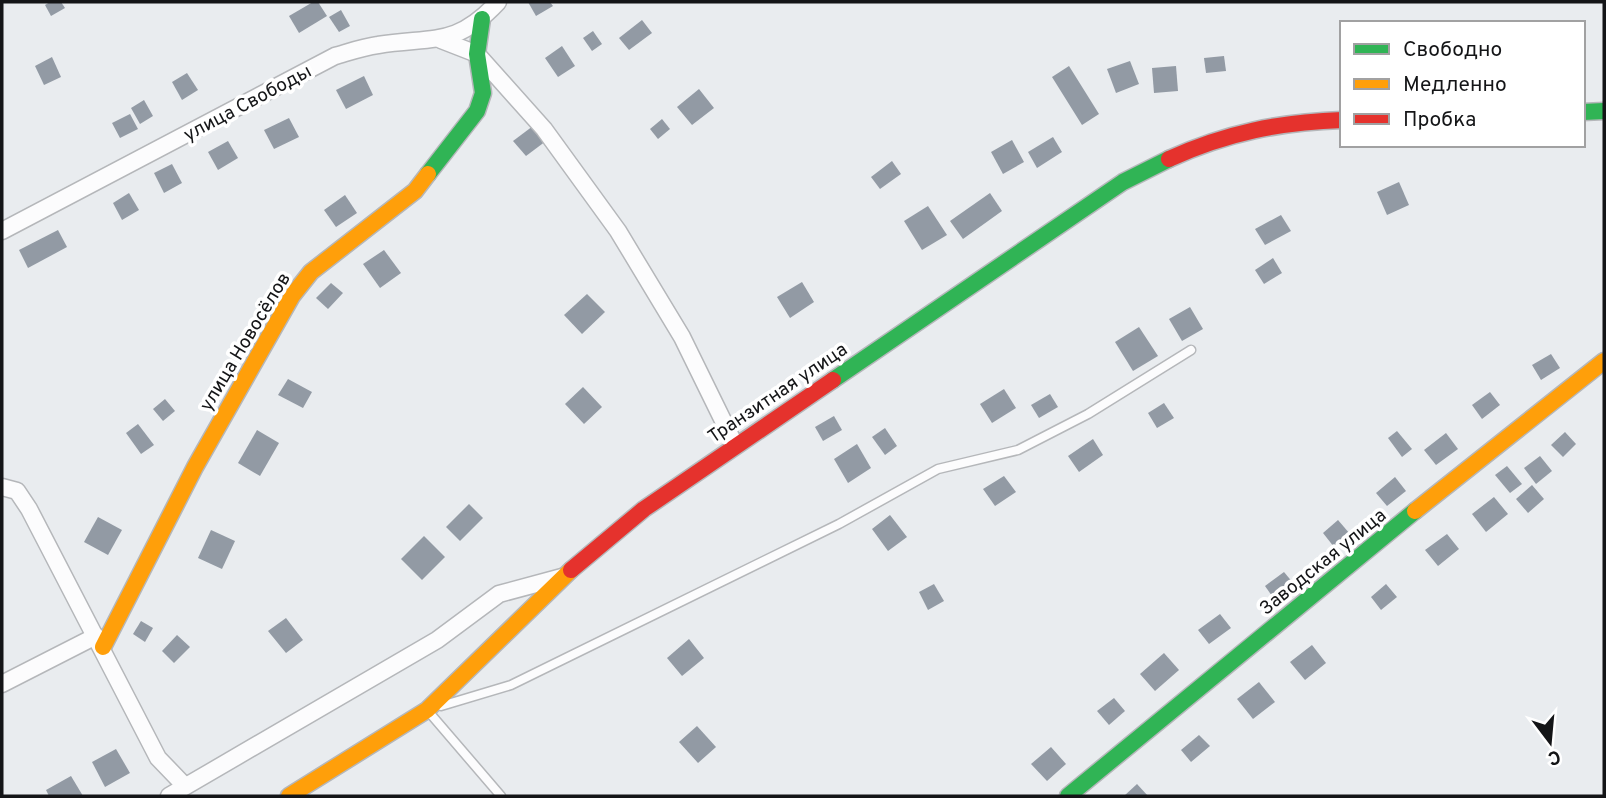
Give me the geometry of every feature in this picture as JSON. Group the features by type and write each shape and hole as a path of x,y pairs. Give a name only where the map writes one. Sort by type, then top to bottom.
{"street":[{"name":"улица Свободы","path":"2,231 335,56 377,45 440,40 482,19 498,2"},
{"name":"улица Новосёлов","path":"99,642 292,296 311,272 415,191 477,111 483,93 477,54 482,19"},
{"path":"440,40 477,54 544,129 618,231 682,337 735,445"},
{"path":"1585,111 1604,111"},
{"name":"Транзитная улица","path":"289,796 427,710 564,576 644,509 1123,182 1172,156 1272,124 1340,120"},
{"name":"Заводская улица","path":"1068,796 1460,474 1604,361"},
{"path":"2,487 16,491 29,509 158,758 184,785"},
{"path":"169,796 437,640 499,594 564,576"},
{"path":"2,684 99,642"}],"lane":[{"path":"501,796 427,710 511,685 839,524 938,469 1018,450 1088,414 1191,350"}],"building":[{"path":"61,2 65,8 51,16 45,5"},
{"path":"313,2 318,2 327,16 299,33 289,16"},
{"path":"528,2 550,2 553,6 536,16"},
{"path":"341,10 350,26 339,32 329,17"},
{"path":"642,20 652,33 629,50 619,38"},
{"path":"593,31 602,44 592,51 583,38"},
{"path":"562,46 575,66 558,77 545,58"},
{"path":"1224,56 1226,71 1206,73 1204,58"},
{"path":"52,57 61,77 44,85 35,66"},
{"path":"1130,61 1139,84 1116,93 1107,69"},
{"path":"1069,66 1099,114 1082,125 1052,77"},
{"path":"1176,66 1178,91 1154,93 1152,68"},
{"path":"187,73 198,90 182,100 172,82"},
{"path":"364,76 373,95 346,109 336,90"},
{"path":"699,89 714,108 692,125 677,107"},
{"path":"144,100 153,116 140,124 131,108"},
{"path":"130,114 138,129 120,138 112,123"},
{"path":"289,118 299,137 274,149 264,130"},
{"path":"662,119 670,129 658,139 650,129"},
{"path":"533,126 546,141 526,156 513,141"},
{"path":"1053,137 1062,152 1037,168 1028,152"},
{"path":"1012,140 1024,162 1003,174 991,152"},
{"path":"228,141 238,158 218,170 208,152"},
{"path":"892,161 901,174 880,189 871,177"},
{"path":"172,164 182,183 164,193 154,173"},
{"path":"1399,182 1409,205 1387,215 1377,192"},
{"path":"129,193 139,210 122,220 113,203"},
{"path":"990,193 1002,211 963,239 950,221"},
{"path":"345,195 357,213 336,227 324,210"},
{"path":"928,206 947,235 922,250 904,221"},
{"path":"1281,215 1291,231 1265,245 1255,229"},
{"path":"58,230 67,247 28,268 19,250"},
{"path":"384,250 401,273 380,288 363,264"},
{"path":"1273,258 1282,273 1264,284 1255,270"},
{"path":"802,282 814,302 790,318 777,297"},
{"path":"331,283 343,293 328,309 316,298"},
{"path":"587,294 605,312 582,334 564,315"},
{"path":"1190,307 1203,329 1182,341 1169,319"},
{"path":"1139,327 1158,356 1133,371 1115,342"},
{"path":"1551,354 1560,368 1541,380 1532,365"},
{"path":"288,379 312,392 303,408 278,395"},
{"path":"583,387 602,407 584,424 565,404"},
{"path":"1004,389 1016,408 992,423 980,404"},
{"path":"1490,392 1500,405 1482,419 1472,405"},
{"path":"1050,394 1058,407 1039,418 1031,405"},
{"path":"165,399 175,411 163,421 153,409"},
{"path":"1164,403 1174,418 1157,428 1148,413"},
{"path":"834,416 842,430 823,441 815,427"},
{"path":"138,424 154,445 141,454 126,433"},
{"path":"885,428 897,446 885,455 872,437"},
{"path":"257,430 279,443 260,476 238,463"},
{"path":"1397,431 1412,449 1402,457 1388,438"},
{"path":"1565,432 1576,444 1563,457 1551,445"},
{"path":"1446,433 1458,449 1436,465 1424,450"},
{"path":"1093,439 1103,455 1079,472 1068,456"},
{"path":"857,444 871,468 848,483 834,459"},
{"path":"1540,456 1552,471 1536,484 1524,468"},
{"path":"1507,466 1522,484 1510,493 1495,475"},
{"path":"1004,476 1016,492 995,506 983,489"},
{"path":"1395,477 1406,491 1387,506 1376,493"},
{"path":"1532,485 1544,499 1528,513 1516,499"},
{"path":"1494,497 1508,514 1486,532 1472,514"},
{"path":"469,504 483,518 460,541 446,527"},
{"path":"890,515 907,537 888,551 872,529"},
{"path":"98,517 122,530 108,555 84,542"},
{"path":"1338,520 1350,534 1334,547 1323,533"},
{"path":"211,530 235,541 222,569 198,558"},
{"path":"1447,534 1459,549 1438,566 1425,550"},
{"path":"424,536 445,557 422,580 401,559"},
{"path":"1284,572 1294,584 1274,599 1265,586"},
{"path":"934,584 944,601 928,610 919,592"},
{"path":"1386,584 1397,597 1381,610 1371,597"},
{"path":"1220,614 1231,628 1209,644 1198,630"},
{"path":"286,618 303,640 286,653 268,631"},
{"path":"141,621 153,628 145,642 133,634"},
{"path":"177,635 190,647 174,663 162,651"},
{"path":"689,639 704,658 682,676 667,658"},
{"path":"1312,645 1326,663 1305,680 1290,662"},
{"path":"1164,653 1179,670 1155,691 1140,674"},
{"path":"1259,682 1275,702 1253,719 1237,699"},
{"path":"1114,698 1125,711 1109,725 1097,711"},
{"path":"697,726 716,747 698,763 679,742"},
{"path":"1199,735 1210,746 1191,762 1181,750"},
{"path":"1051,747 1066,764 1047,781 1031,764"},
{"path":"116,749 130,773 105,787 92,762"},
{"path":"71,776 83,796 49,796 46,790"},
{"path":"1137,784 1148,796 1124,796"}],"traffic: fast":[{"path":"428,174 477,111 483,93 477,54 482,19"},
{"path":"1585,112 1604,111"},
{"path":"833,380 1123,182 1169,159"},
{"path":"1068,796 1415,511"}],"traffic: slow":[{"path":"103,647 195,467 292,296 311,272 415,191 428,174"},
{"path":"1415,511 1604,361"},
{"path":"289,796 427,710 571,570"}],"traffic: jam":[{"path":"1169,159 1211,142 1254,130 1340,120"},
{"path":"571,570 644,509 833,380"}]}
